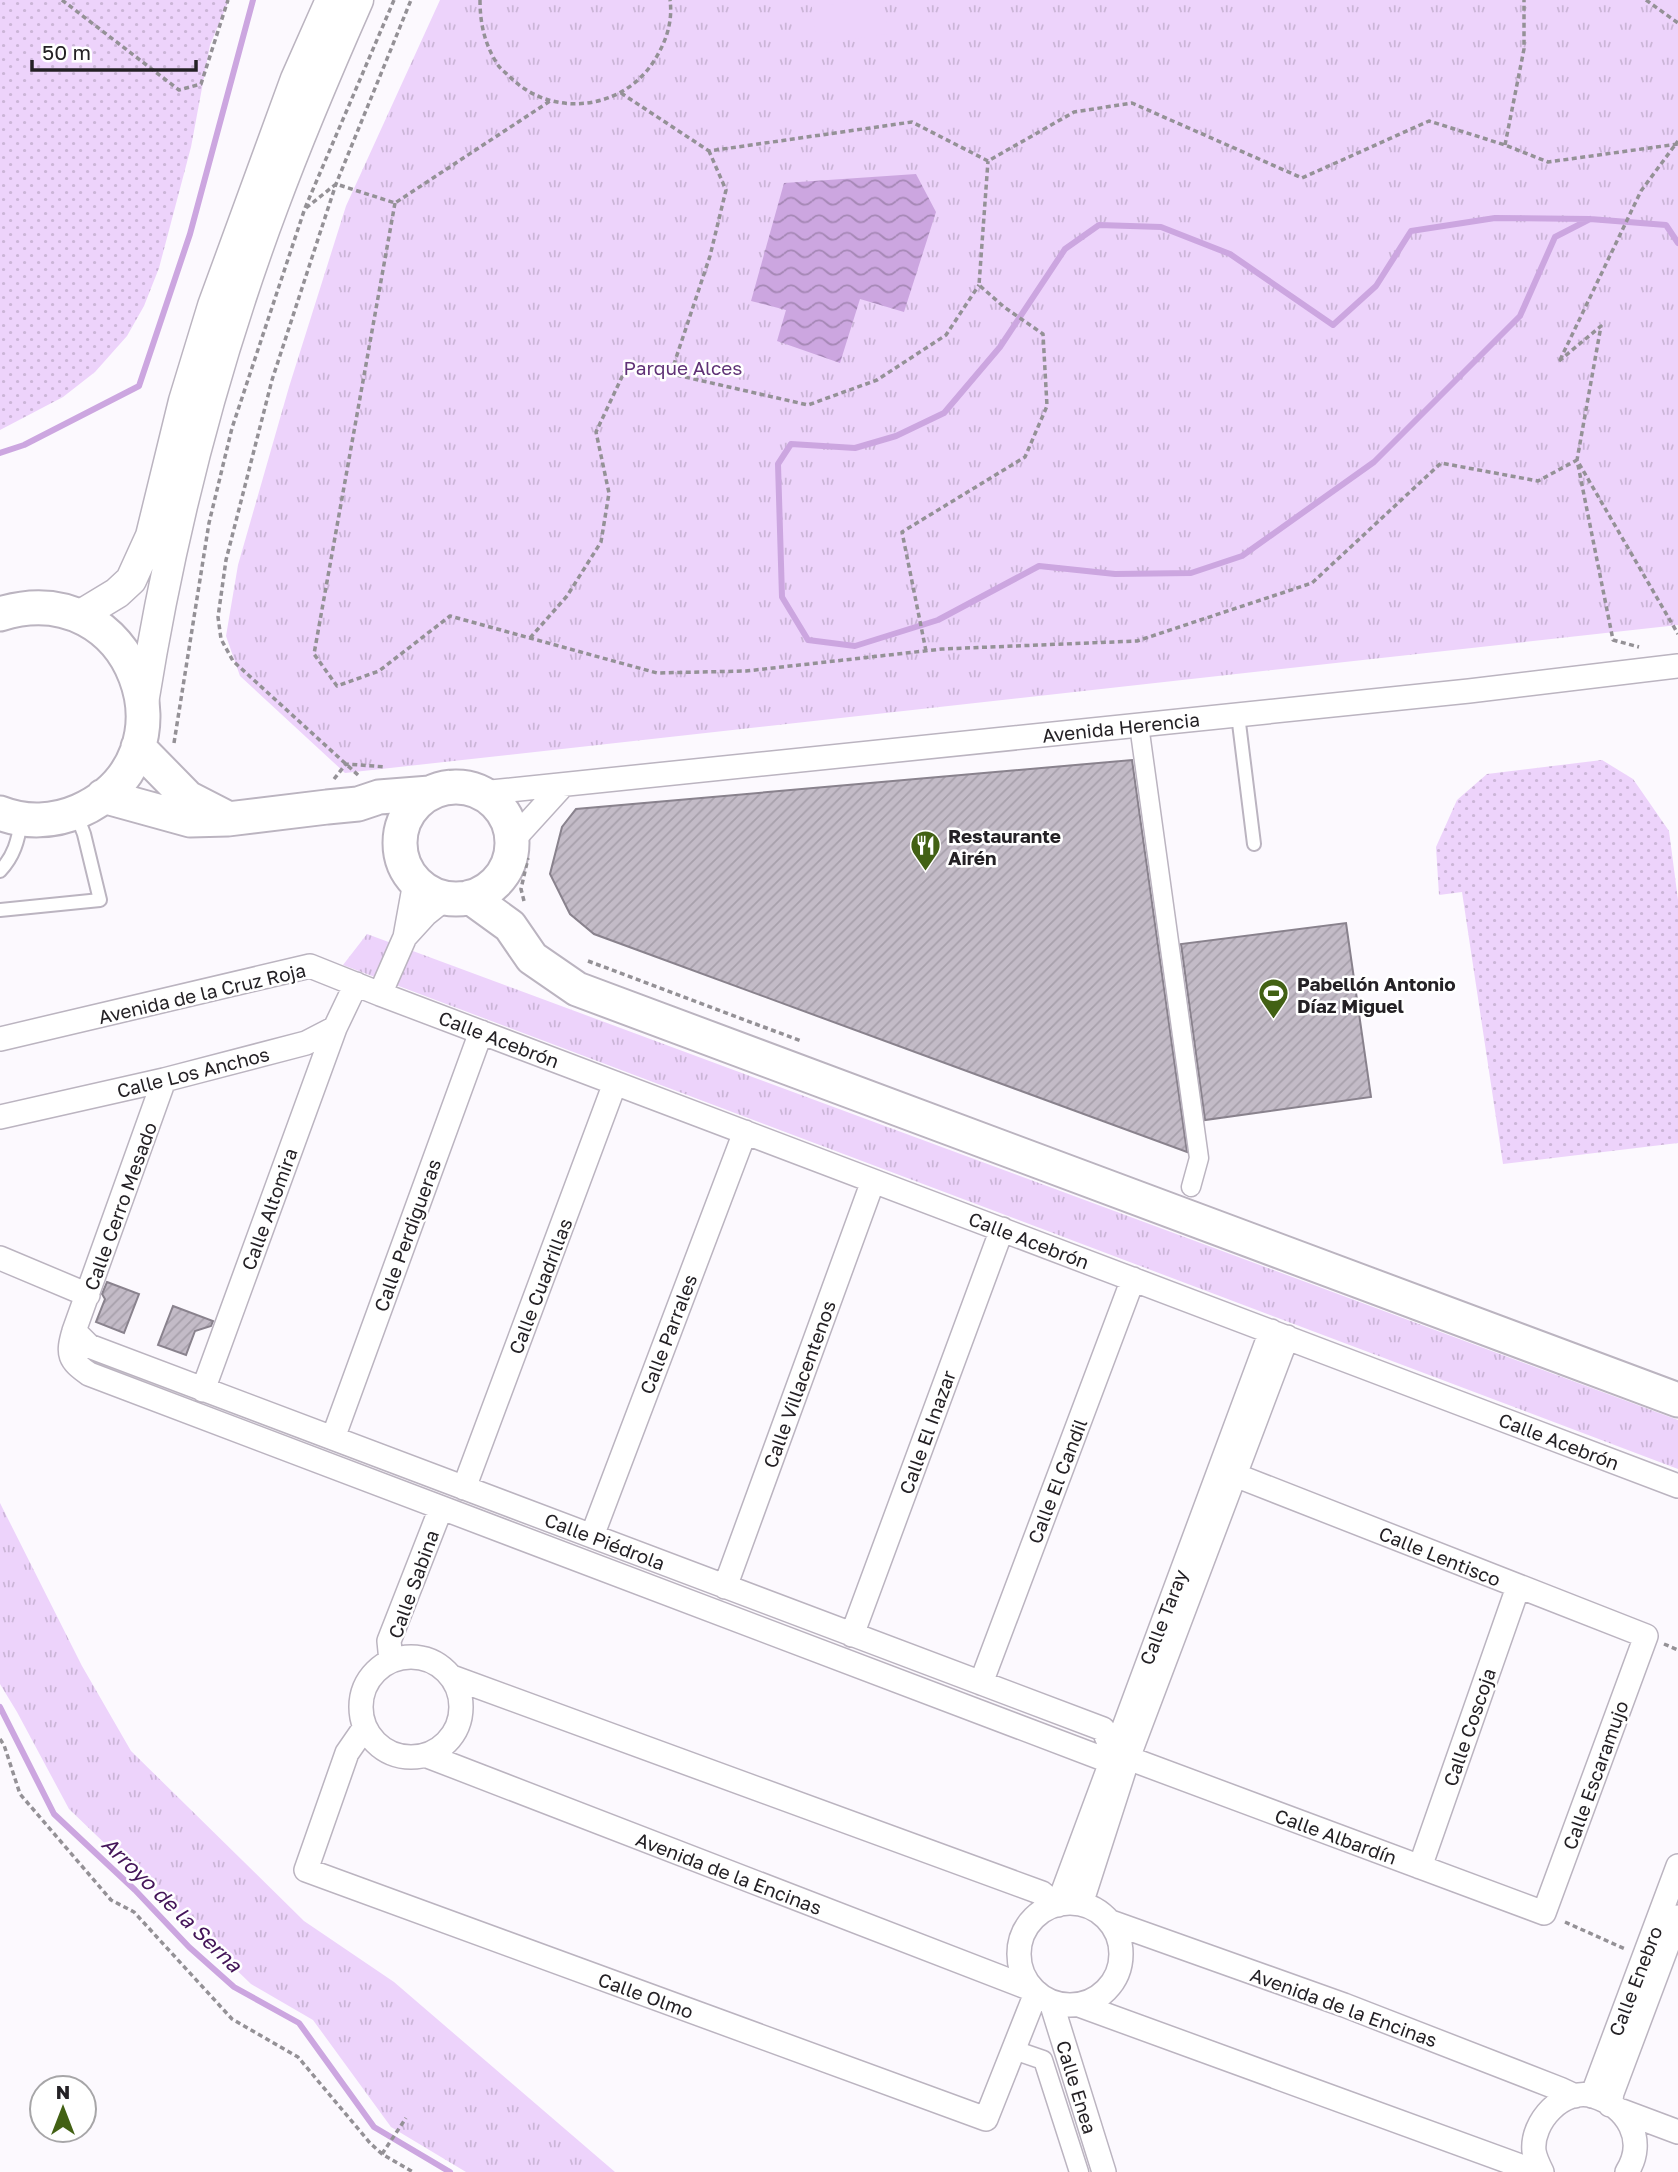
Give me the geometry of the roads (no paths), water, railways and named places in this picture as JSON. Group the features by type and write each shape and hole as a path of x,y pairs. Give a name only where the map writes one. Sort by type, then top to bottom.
{"main road":[{"path":"0,614 18,608 49,608 79,616 99,627 122,651 138,681 143,703 138,747 130,766 118,782 90,804 58,818 7,817"},
{"path":"138,747 188,798 228,819"},
{"path":"90,804 134,806 190,820 228,819 368,800 433,782 456,786 478,783 498,804 508,821 515,856 518,917 532,958 577,989 1678,1400"},
{"path":"433,782 412,807 401,829 400,848 404,866 415,881 429,892 518,917"},
{"path":"368,800 401,829"},
{"path":"458,898 490,888 515,856"}],"street":[{"path":"79,616 117,593 131,580 151,536 184,401 214,306 296,79 331,0"},
{"path":"143,703 159,602 199,437 234,321 291,160 358,0"},
{"name":"Avenida Herencia","path":"478,783 564,785 1469,691 1678,666"},
{"path":"1139,725 1199,1158 1191,1187"},
{"path":"515,856 564,785"},
{"path":"380,994 405,937 415,881"},
{"path":"405,937 426,914 458,898"},
{"name":"Avenida de la Cruz Roja","path":"0,1039 310,966 380,994"},
{"path":"335,1028 356,984"},
{"name":"Calle Acebrón","path":"380,994 1678,1486"},
{"name":"Calle Los Anchos","path":"0,1117 164,1080 306,1043 335,1028"},
{"name":"Calle Altomira","path":"203,1390 335,1028"},
{"name":"Calle Perdigueras","path":"333,1438 481,1032"},
{"name":"Calle Cerro Mesado","path":"74,1331 164,1080"},
{"name":"Calle Cuadrillas","path":"464,1488 615,1083"},
{"name":"Calle Parrales","path":"592,1536 745,1132"},
{"name":"Calle Villacentenos","path":"725,1587 873,1181"},
{"name":"Calle El Inazar","path":"852,1635 1002,1229"},
{"path":"0,1258 88,1295"},
{"name":"Calle El Candil","path":"981,1683 1133,1279"},
{"name":"Calle Piédrola","path":"74,1331 89,1346 1103,1729 1117,1757"},
{"name":"Calle Albardín","path":"74,1331 69,1349 74,1363 89,1374 440,1508 1544,1913"},
{"name":"Calle Taray","path":"1117,1757 1235,1475 1279,1334"},
{"name":"Calle Taray","path":"1065,1905 1117,1757 1279,1334"},
{"name":"Calle Lentisco","path":"1235,1475 1646,1636"},
{"name":"Calle Sabina","path":"391,1661 389,1641 440,1508"},
{"name":"Calle Coscoja","path":"1420,1867 1518,1587"},
{"name":"Calle Escaramujo","path":"1544,1913 1646,1636"},
{"path":"452,1678 460,1695 461,1714 455,1732 442,1746 425,1755 407,1757 390,1752 375,1741 365,1727 361,1711 362,1696 368,1681 391,1661 413,1657 435,1663 452,1678 1042,1893 1065,1905 1097,1910 1111,1922 1122,1946 1119,1973 1104,1994 1079,2005"},
{"name":"Calle Olmo","path":"365,1727 347,1754 306,1870 986,2119 1014,2050"},
{"name":"Avenida de la Encinas","path":"425,1755 1040,1995"},
{"name":"Calle Enebro","path":"1599,2102 1645,1957 1678,1866"},
{"path":"1065,1905 1038,1914 1024,1932 1019,1953 1023,1976 1040,1995 1079,2005 1539,2172"},
{"name":"Calle Enebro","path":"1599,2102 1612,2092 1678,1917"},
{"name":"Avenida de la Encinas","path":"1111,1922 1344,2005 1678,2132"},
{"path":"1040,1995 1014,2050 1043,2060 1079,2172"},
{"name":"Calle Enea","path":"1040,1995 1104,2172"},
{"path":"1539,2172 1534,2151 1538,2127 1552,2107 1599,2102 1635,2134 1634,2161 1627,2172"}],"lane":[{"path":"1238,715 1254,845"},
{"path":"0,910 100,900 84,834 90,804"},
{"path":"0,871 10,860 18,843 7,817"}],"water":[{"path":"916,174 936,212 904,312 860,299 840,363 777,341 786,310 751,301 784,183"}],"waterway":[{"path":"0,453 24,445 139,386 190,234 253,0"},
{"path":"1590,219 1555,237 1520,316 1374,462 1242,556 1191,573 1115,574 1039,566 938,620 855,646 808,640 782,597 778,464 791,444 855,448 896,436 944,413 1000,347 1065,249 1099,225 1161,227 1230,254 1333,325 1376,286 1411,231 1495,218 1590,219 1666,225 1678,243"},
{"name":"Arroyo de la Serna","path":"0,1707 54,1814 135,1890 189,1947 234,1987 299,2023 374,2127 450,2172"}],"place":[{"name":"Restaurante Airén","path":"925,873"},
{"name":"Pabellón Antonio Díaz Miguel","path":"1274,1021"}],"park label":[{"name":"Parque Alces","path":"683,367"}]}
